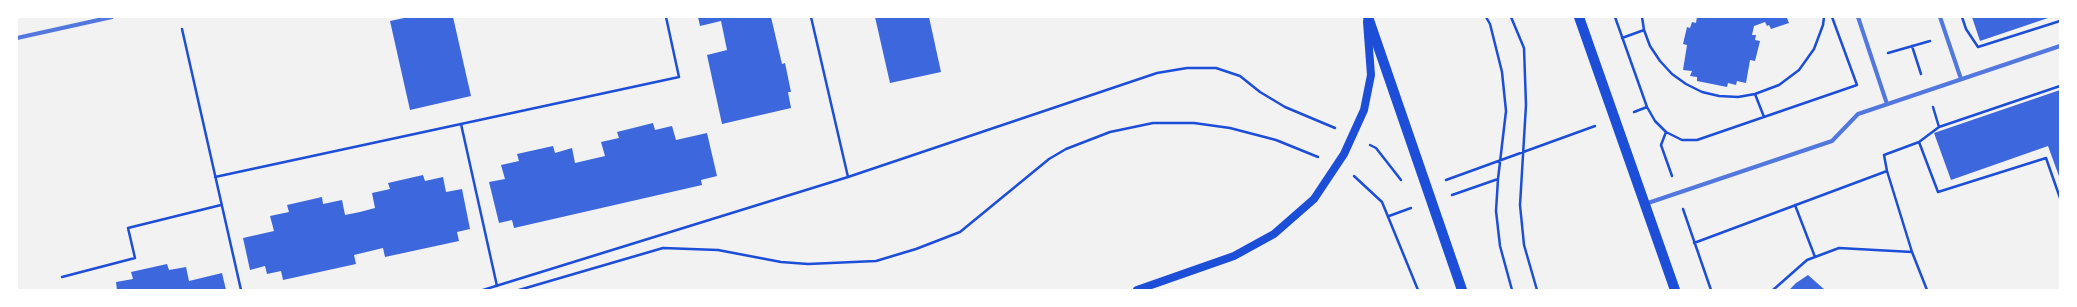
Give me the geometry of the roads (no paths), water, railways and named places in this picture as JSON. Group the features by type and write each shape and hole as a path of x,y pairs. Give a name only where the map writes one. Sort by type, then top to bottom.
{"main road":[{"path":"1137,290 1234,256 1274,234 1314,200 1337,165 1353,136 1364,110 1371,75 1368,17"},
{"path":"1368,17 1462,290"},
{"path":"1579,17 1675,290"}],"street":[{"path":"17,38 112,17"},
{"path":"1858,17 1887,104"},
{"path":"1940,17 1961,79"},
{"path":"1645,204 1832,141 1858,114 2060,46"}]}
